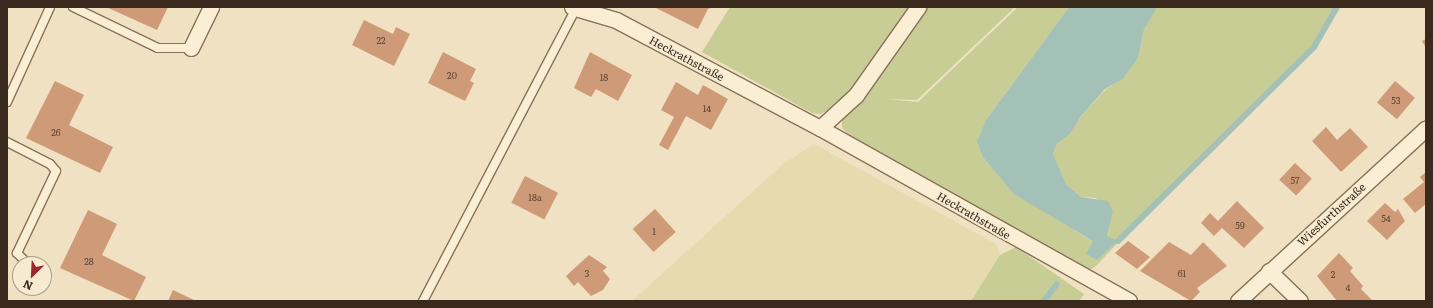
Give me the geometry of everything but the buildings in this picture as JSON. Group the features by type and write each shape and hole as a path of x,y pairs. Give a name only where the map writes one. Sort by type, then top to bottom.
{"street":[{"path":"191,48 211,7"},
{"name":"Heckrathstraße","path":"574,7 616,20 820,128 1129,301"},
{"path":"820,128 856,95 918,7"},
{"name":"Wiesfurthstraße","path":"1238,301 1269,270 1426,128"},
{"path":"1269,270 1300,301"}],"lane":[{"path":"7,102 50,7"},
{"path":"73,7 158,48 191,48"},
{"path":"423,301 574,7"},
{"path":"7,142 50,164 56,171 17,253 20,256"}],"shaded area":[{"path":"814,144 996,244 1000,255 971,301 632,301 782,165"}],"green space":[{"path":"730,7 1015,7 917,100 885,99 918,102 1018,7 1069,7 986,120 977,141 1077,232 1093,241 1118,242 1107,236 1113,212 1096,198 1081,197 1066,184 1053,155 1057,144 1070,134 1081,116 1106,89 1123,79 1138,58 1144,30 1156,7 1339,7 1315,48 1170,187 1096,266 1087,272 852,137 842,128 842,120 865,98 853,88 828,110 821,114 812,113 702,52"},
{"path":"1016,247 1084,294 1079,301 971,301 1000,255"}],"water":[{"path":"1069,7 1157,7 1144,30 1138,58 1123,79 1105,89 1081,116 1070,134 1057,144 1053,154 1066,184 1081,197 1108,201 1113,212 1107,236 1118,241 1097,260 1086,254 1093,241 1014,194 983,157 977,141 986,120"}],"waterway":[{"path":"1118,241 1314,47 1337,7"},
{"path":"1044,301 1057,284"}]}
